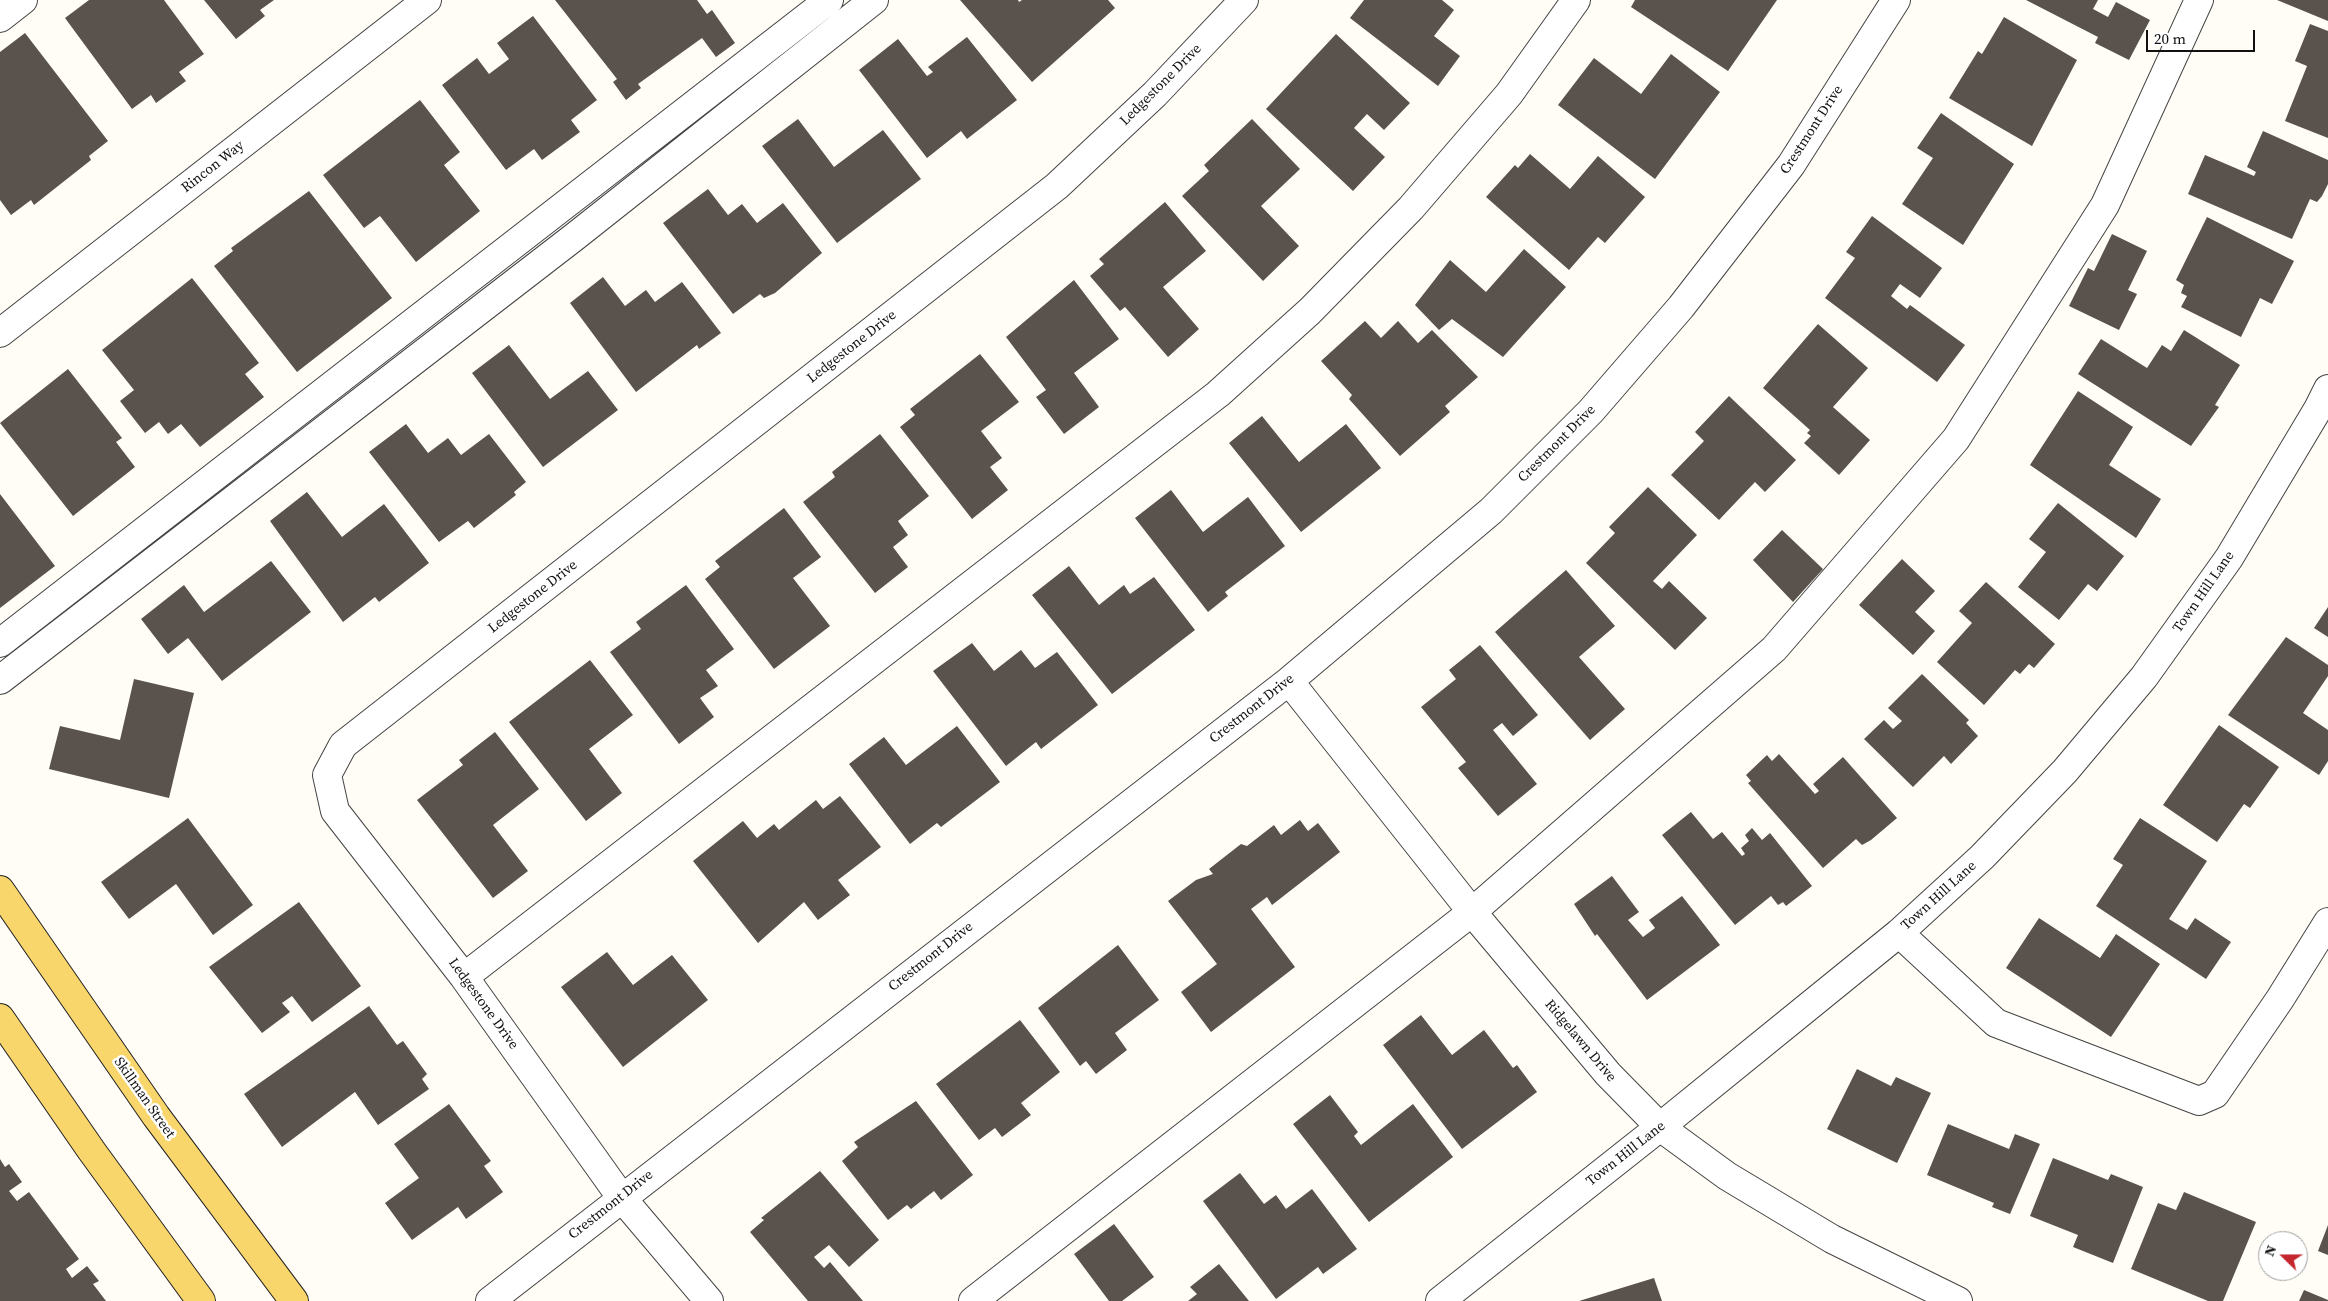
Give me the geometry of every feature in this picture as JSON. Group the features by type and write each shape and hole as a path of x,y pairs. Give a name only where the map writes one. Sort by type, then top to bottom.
{"main road":[{"name":"Skillman Street","path":"0,890 156,1116 294,1301"},
{"path":"0,1018 91,1150 201,1301"}],"street":[{"path":"0,18 23,0"},
{"name":"Rincon Way","path":"0,333 427,0"},
{"path":"0,643 829,0"},
{"path":"0,680 580,232 874,0"},
{"name":"Ledgestone Drive","path":"709,1301 621,1197 464,977 335,811 327,775 343,746 1057,186 1155,94 1244,0"},
{"path":"464,977 1218,394 1310,311 1411,208 1509,94 1576,0"},
{"name":"Crestmont Drive","path":"490,1301 621,1197 1289,681 1491,511 1591,411 1681,307 1791,165 1896,0"},
{"path":"973,1301 1472,912 1774,649 1956,439 2106,205 2199,0"},
{"name":"Town Hill Lane","path":"1440,1301 1660,1127 1899,933 1982,857 2066,771 2144,677 2229,558 2328,389"},
{"name":"Ridgelawn Drive","path":"1289,681 1472,912 1608,1074 1660,1127 1727,1176 1832,1239 1958,1301"},
{"path":"1899,933 1996,1023 2199,1101 2215,1094 2280,999 2328,922"}],"building":[{"path":"89,0 164,0 204,54 179,72 186,81 156,103 151,95 132,109 65,18"},
{"path":"204,0 274,0 260,10 265,16 236,39"},
{"path":"555,0 697,0 707,14 712,10 735,43 716,57 702,38 638,84 641,88 626,100 613,82 617,79"},
{"path":"960,0 1018,0 1019,2 1022,0 1108,0 1115,8 1032,82"},
{"path":"1364,0 1442,0 1454,10 1434,36 1460,56 1438,86 1350,18"},
{"path":"1635,0 1777,0 1728,71 1631,7"},
{"path":"2026,0 2098,0 2093,9 2108,17 2116,2 2150,20 2129,60 2095,43 2098,37"},
{"path":"2277,0 2328,0 2328,21"},
{"path":"533,16 597,100 571,120 580,132 542,160 534,149 506,170 442,85 477,58 489,74 509,59 497,43"},
{"path":"2004,17 2077,60 2032,146 1949,98 1978,51 1982,54"},
{"path":"2310,24 2328,31 2328,138 2285,121 2307,66 2295,61"},
{"path":"25,33 108,141 89,156 91,160 34,205 31,200 11,215 0,200 0,52"},
{"path":"1336,34 1410,103 1384,130 1367,114 1354,128 1385,157 1353,191 1266,109"},
{"path":"967,37 1017,100 967,139 961,131 927,158 859,70 898,39 927,76 933,72 928,67"},
{"path":"1671,54 1720,92 1655,179 1558,105 1594,58 1641,94"},
{"path":"420,100 460,152 444,165 480,211 416,262 380,216 364,228 323,175"},
{"path":"1941,113 2014,164 1963,245 1902,204 1933,158 1917,148"},
{"path":"798,119 834,167 883,130 921,179 837,243 762,146"},
{"path":"1252,119 1300,169 1261,206 1299,246 1263,281 1182,196 1209,171 1204,165"},
{"path":"2263,131 2328,160 2328,184 2317,202 2310,199 2292,239 2188,194 2205,155 2254,176 2256,172 2247,167"},
{"path":"1530,154 1570,189 1598,156 1645,197 1605,243 1598,237 1569,270 1486,197 1515,165 1518,168"},
{"path":"708,189 728,215 742,204 757,223 783,203 822,253 775,293 764,298 760,294 733,314 663,223"},
{"path":"309,191 392,298 297,372 214,266 233,251 231,248"},
{"path":"1165,202 1206,251 1163,287 1199,329 1168,357 1125,307 1120,311 1090,276 1104,264 1099,259"},
{"path":"1872,216 1942,268 1920,298 1900,284 1891,296 1907,309 1910,305 1965,345 1937,382 1825,298 1855,258 1846,252"},
{"path":"2207,217 2294,261 2272,304 2260,298 2241,337 2181,307 2187,296 2181,293 2184,285 2176,280"},
{"path":"2112,234 2147,251 2128,290 2137,294 2119,330 2069,306 2088,268 2094,271"},
{"path":"1524,249 1566,287 1503,357 1452,319 1439,330 1415,305 1450,260 1486,292"},
{"path":"603,277 625,306 646,290 655,302 682,282 721,333 699,349 697,345 636,392 570,303"},
{"path":"192,278 259,363 245,374 264,397 200,447 181,424 168,434 159,422 145,433 120,401 134,390 102,350"},
{"path":"1074,280 1119,339 1074,373 1099,407 1064,434 1036,397 1046,390 1006,337"},
{"path":"1365,321 1381,338 1398,321 1418,343 1432,330 1478,377 1445,406 1450,412 1400,456 1349,399 1352,395 1321,361"},
{"path":"1818,324 1868,368 1833,407 1870,440 1839,475 1804,443 1811,436 1807,433 1810,430 1763,388"},
{"path":"2184,330 2240,365 2215,405 2219,407 2191,446 2078,374 2101,339 2147,368 2162,345 2171,351"},
{"path":"509,345 550,399 588,371 618,410 543,467 472,373"},
{"path":"980,354 1019,402 981,431 1002,458 990,467 1008,490 972,519 900,427 915,415 910,409"},
{"path":"68,369 122,438 116,442 135,467 73,516 0,423"},
{"path":"2078,391 2133,427 2109,465 2161,499 2136,538 2030,465"},
{"path":"1729,396 1796,460 1765,492 1755,482 1719,520 1671,475 1704,441 1695,432"},
{"path":"1262,416 1299,462 1346,424 1381,468 1301,532 1229,443"},
{"path":"406,424 428,453 448,438 461,455 489,434 526,482 514,492 516,495 474,528 468,521 439,542 369,452"},
{"path":"880,434 929,496 898,521 908,535 893,547 908,567 875,593 803,502 835,477 832,472"},
{"path":"1648,487 1697,535 1653,581 1662,589 1669,581 1707,618 1675,650 1586,563 1615,533 1609,527"},
{"path":"1171,490 1203,532 1248,497 1285,546 1225,592 1228,596 1208,612 1135,518"},
{"path":"307,492 342,537 384,504 429,563 379,602 375,597 343,622 270,521"},
{"path":"0,494 55,566 0,608"},
{"path":"2058,503 2124,556 2097,591 2088,584 2059,620 2018,587 2046,552 2029,539"},
{"path":"784,508 821,557 793,578 830,626 774,669 705,579 720,567 715,561"},
{"path":"1782,530 1823,569 1793,602 1753,560"},
{"path":"1902,559 1935,591 1915,612 1935,631 1913,655 1859,605"},
{"path":"271,561 311,612 222,681 188,638 168,654 141,619 184,585 204,612"},
{"path":"1069,566 1099,605 1124,585 1130,594 1154,577 1195,630 1112,694 1032,595"},
{"path":"1566,570 1615,626 1579,657 1625,709 1590,740 1495,632"},
{"path":"1986,582 2055,644 2034,668 2029,664 2020,674 2015,670 1984,705 1937,662 1972,623 1959,611"},
{"path":"686,585 734,649 706,670 718,686 700,698 714,717 679,744 610,652 641,629 636,622"},
{"path":"2328,607 2328,637 2314,628"},
{"path":"2286,637 2328,665 2328,676 2303,713 2328,730 2328,761 2319,775 2228,715"},
{"path":"972,643 994,671 1021,650 1035,668 1057,652 1098,705 1041,749 1036,742 1006,766 933,671"},
{"path":"1480,645 1538,715 1513,736 1502,723 1493,730 1537,784 1498,816 1458,768 1466,762 1421,707 1456,679 1449,670"},
{"path":"590,660 633,715 589,749 622,793 586,821 509,722"},
{"path":"1922,674 1969,720 1966,723 1978,736 1951,764 1944,756 1913,787 1864,739 1884,720 1893,729 1902,721 1888,708"},
{"path":"134,679 194,693 169,798 49,769 60,726 120,740"},
{"path":"2219,725 2279,767 2250,808 2244,804 2217,842 2163,805"},
{"path":"957,726 1000,782 941,827 937,823 910,844 849,764 884,737 906,765"},
{"path":"495,732 539,789 493,825 528,871 493,898 417,800 463,765 459,760"},
{"path":"1779,754 1815,794 1819,791 1813,784 1843,757 1897,818 1871,840 1862,845 1856,839 1823,868 1748,783 1751,781 1746,775 1767,755 1772,761"},
{"path":"840,796 881,847 838,880 850,895 818,920 804,902 758,943 693,861 743,821 757,838 774,824 779,830 816,800 823,809"},
{"path":"1691,812 1713,839 1722,832 1742,856 1745,854 1741,848 1749,841 1745,835 1752,828 1762,840 1770,833 1812,886 1786,906 1783,902 1778,905 1771,896 1735,925 1662,835"},
{"path":"188,818 253,905 213,935 176,884 129,919 101,882"},
{"path":"2140,818 2207,861 2169,919 2187,930 2195,918 2231,942 2206,979 2096,906 2123,865 2113,859"},
{"path":"1300,820 1308,831 1318,823 1340,852 1272,905 1267,897 1251,909 1295,967 1211,1032 1181,992 1217,964 1168,901 1196,880 1213,874 1209,869 1241,844 1247,846 1274,825 1281,835"},
{"path":"1612,876 1639,912 1628,920 1643,937 1655,928 1649,920 1682,896 1720,945 1647,1000 1597,934 1595,936 1574,904"},
{"path":"299,902 361,986 312,1022 292,996 282,1003 290,1012 262,1033 209,967"},
{"path":"2039,918 2100,958 2116,934 2160,964 2111,1037 2006,968"},
{"path":"1118,945 1159,1000 1115,1033 1127,1050 1096,1074 1086,1061 1080,1066 1038,1008"},
{"path":"607,952 633,985 672,955 708,1000 623,1067 561,987"},
{"path":"369,1006 397,1045 403,1041 427,1074 422,1079 429,1089 378,1125 355,1092 282,1147 244,1094"},
{"path":"1421,1015 1452,1055 1484,1030 1513,1068 1517,1065 1537,1092 1462,1149 1383,1045"},
{"path":"1020,1020 1060,1072 1021,1103 1031,1115 1002,1137 995,1128 979,1140 936,1084"},
{"path":"1857,1069 1891,1086 1896,1077 1931,1093 1897,1163 1827,1129"},
{"path":"1330,1095 1358,1132 1354,1136 1361,1145 1413,1104 1453,1157 1369,1222 1293,1124"},
{"path":"916,1101 973,1175 941,1200 934,1191 911,1209 907,1205 888,1220 842,1161 858,1147 854,1142"},
{"path":"449,1104 491,1161 484,1166 503,1192 466,1219 458,1207 412,1240 385,1203 419,1178 394,1144"},
{"path":"1948,1124 2009,1149 2015,1134 2040,1144 2010,1214 1992,1207 1994,1203 1927,1175"},
{"path":"2053,1158 2108,1180 2111,1174 2143,1187 2113,1263 2073,1247 2078,1235 2030,1216"},
{"path":"0,1159 5,1167 9,1164 22,1182 9,1191 17,1201 29,1192 79,1259 66,1269 72,1278 87,1266 99,1281 93,1284 106,1301 0,1301"},
{"path":"820,1171 879,1240 849,1267 829,1245 814,1257 824,1268 830,1262 863,1301 808,1301 750,1232 764,1220 761,1218"},
{"path":"1240,1173 1264,1204 1276,1195 1286,1209 1312,1189 1357,1249 1323,1274 1318,1267 1276,1299 1203,1201"},
{"path":"2184,1192 2256,1222 2223,1301 2208,1301 2131,1269 2158,1203 2176,1210"},
{"path":"1114,1224 1154,1277 1122,1301 1109,1301 1074,1254"},
{"path":"2328,1225 2328,1255 2318,1251"},
{"path":"1219,1264 1249,1301 1188,1301 1197,1294 1190,1287"},
{"path":"1654,1278 1662,1301 1579,1301"},
{"path":"2304,1290 2328,1300 2328,1301 2299,1301"}]}
